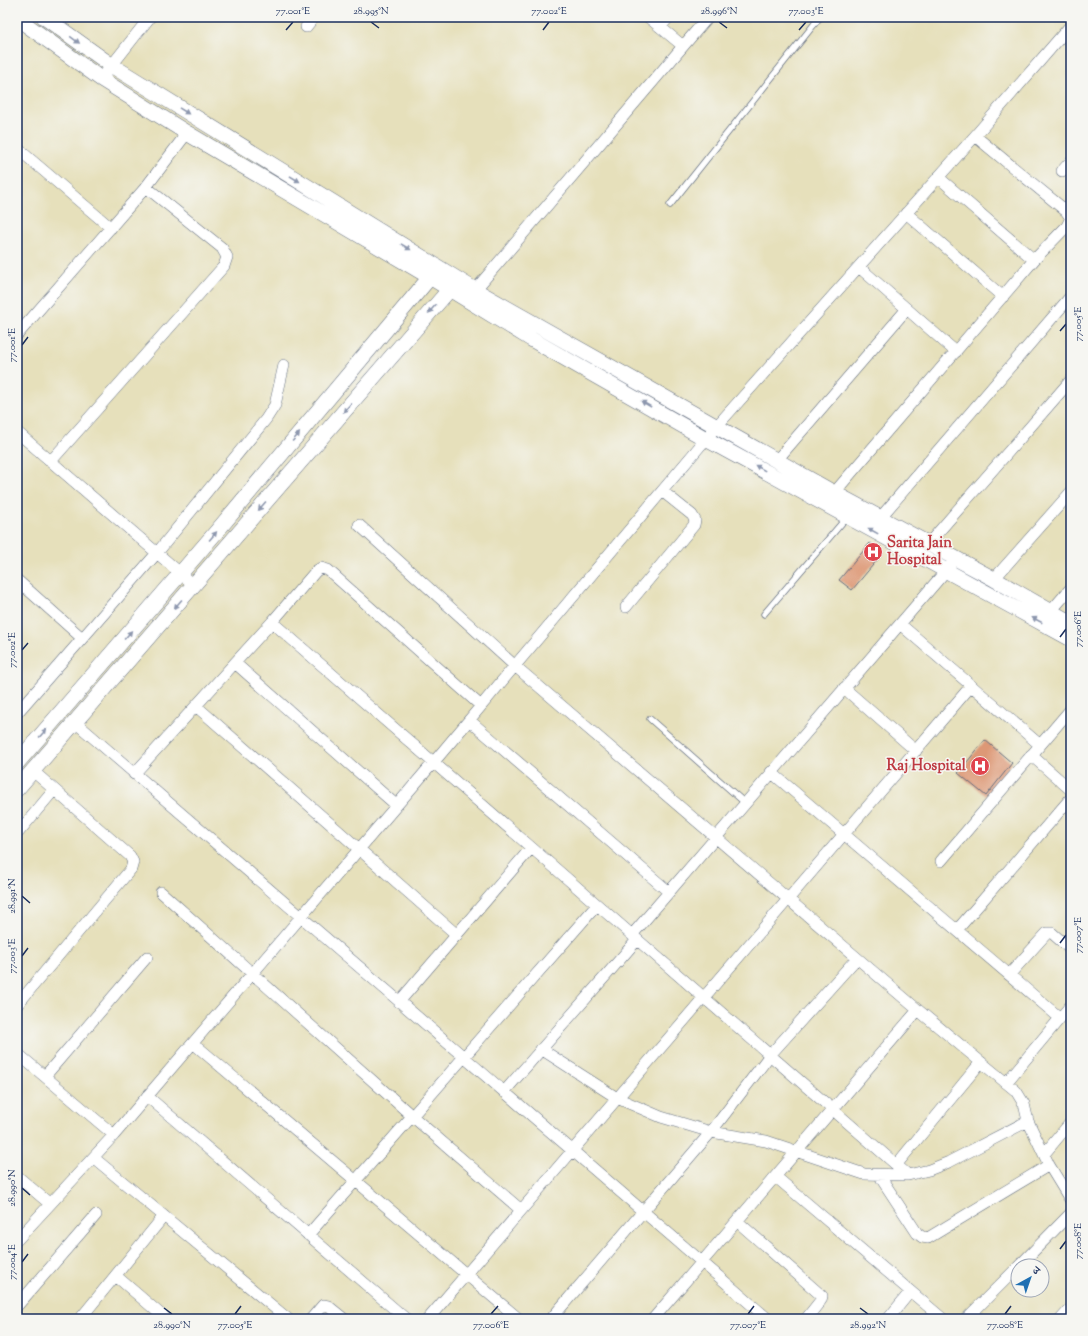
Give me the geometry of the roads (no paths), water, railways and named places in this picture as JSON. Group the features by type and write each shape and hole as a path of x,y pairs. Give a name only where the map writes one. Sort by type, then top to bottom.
{"street":[{"path":"44,17 111,65 471,295 531,339 706,439 1071,639"},
{"path":"101,79 150,17"},
{"path":"306,27 314,17"},
{"path":"648,17 683,46"},
{"path":"660,27 669,17"},
{"path":"471,295 708,17"},
{"path":"17,18 101,79 270,184 435,272"},
{"path":"17,1240 114,1135 481,706 716,427 975,136 1071,25"},
{"path":"17,335 146,187 187,133"},
{"path":"834,493 1034,260 1067,226 1071,218 1066,211 975,136"},
{"path":"17,148 111,228"},
{"path":"1062,171 1071,161"},
{"path":"938,177 1034,260"},
{"path":"51,461 224,266 227,257 222,248 146,187"},
{"path":"906,212 1003,297"},
{"path":"859,267 906,310 956,352"},
{"path":"17,763 181,574 435,272"},
{"path":"17,789 454,284"},
{"path":"471,295 634,379 776,461 928,544 994,578 1071,623"},
{"path":"880,518 1071,296"},
{"path":"776,461 906,310"},
{"path":"17,713 157,553 266,419 275,405 284,365"},
{"path":"928,544 1071,380"},
{"path":"17,432 194,585"},
{"path":"626,607 694,525 695,520 692,515 662,491"},
{"path":"994,578 1071,492"},
{"path":"359,525 515,666 789,898 918,1010 1016,1091 1024,1104 1028,1121 1050,1165 1071,1201"},
{"path":"504,1092 634,938 669,892 716,836 956,559"},
{"path":"134,774 272,622 316,571 321,568 328,570 481,706"},
{"path":"17,580 82,638"},
{"path":"1051,611 1071,588"},
{"path":"272,622 908,1175"},
{"path":"900,624 1040,745"},
{"path":"235,663 396,805"},
{"path":"428,1319 971,686"},
{"path":"844,688 916,751"},
{"path":"196,706 457,935"},
{"path":"941,861 1071,709"},
{"path":"469,720 669,892"},
{"path":"75,722 765,1318"},
{"path":"1031,755 1071,790"},
{"path":"17,1005 131,869 133,862 130,856 33,771"},
{"path":"771,772 1060,1018"},
{"path":"17,834 54,790"},
{"path":"957,930 1071,798"},
{"path":"398,1002 531,848"},
{"path":"161,892 412,1116 521,1210"},
{"path":"308,1235 597,905"},
{"path":"1010,975 1047,933 1052,933 1071,950"},
{"path":"46,1076 147,957"},
{"path":"551,1319 711,1132 770,1055 858,958"},
{"path":"1006,1082 1071,1005"},
{"path":"653,1319 738,1222 918,1010"},
{"path":"193,1043 519,1319"},
{"path":"541,1049 617,1098 661,1117 711,1132 766,1141 864,1174 908,1175 929,1170 949,1162 1028,1121"},
{"path":"17,1053 114,1135"},
{"path":"897,1164 981,1062"},
{"path":"147,1096 406,1319"},
{"path":"1045,1153 1071,1122"},
{"path":"94,1158 288,1319"},
{"path":"880,1175 916,1233 922,1237 928,1238 1050,1165"},
{"path":"17,1176 50,1204"},
{"path":"776,1177 943,1319"},
{"path":"1026,1258 1071,1213"},
{"path":"17,1306 96,1215"},
{"path":"80,1319 164,1216"},
{"path":"738,1222 822,1296 821,1300 806,1319"},
{"path":"966,1319 1010,1274"},
{"path":"116,1276 166,1319"},
{"path":"888,1319 910,1292"},
{"path":"311,1319 323,1306 328,1306 344,1319"},
{"path":"1061,1319 1071,1308"}],"lane":[{"path":"670,205 820,17"},
{"path":"764,614 847,517"},
{"path":"650,719 745,803"}],"place":[{"name":"Sarita Jain Hospital","path":"873,552"},
{"name":"Raj Hospital","path":"980,766"}]}
